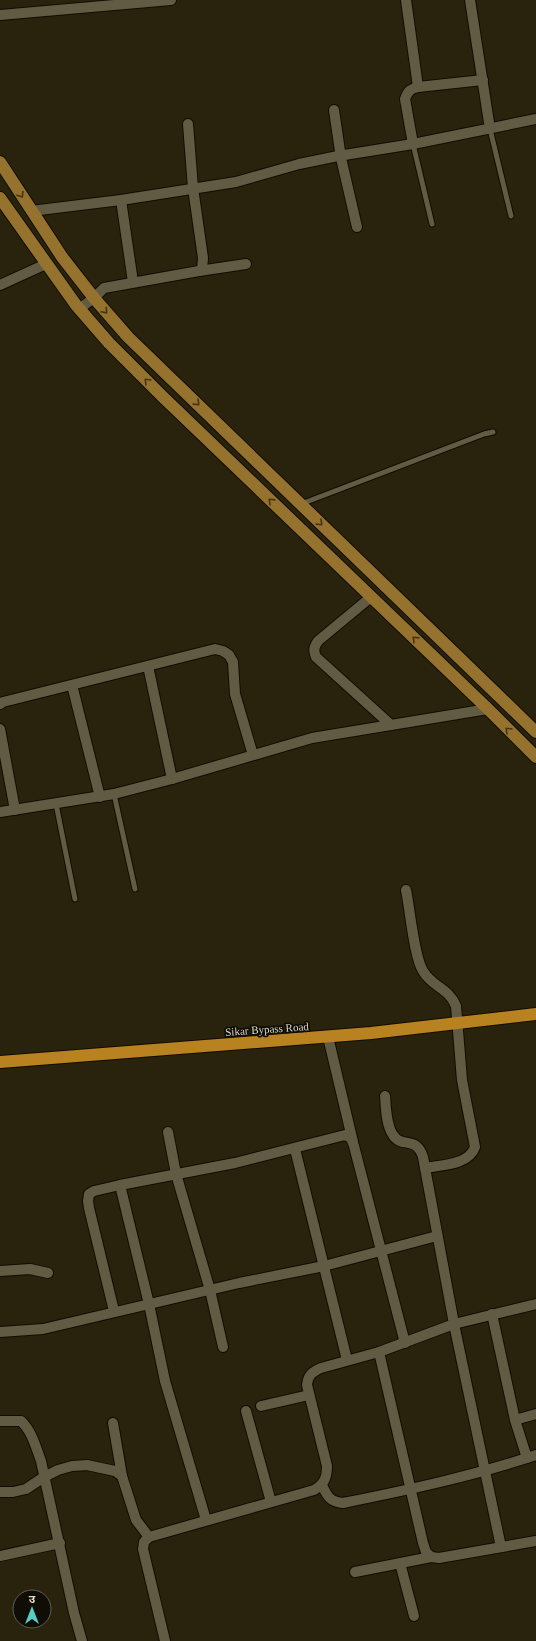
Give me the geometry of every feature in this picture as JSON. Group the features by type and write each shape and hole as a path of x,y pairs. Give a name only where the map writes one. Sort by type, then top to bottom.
{"highway":[{"name":"Sikar Bypass Road","path":"0,1062 328,1037 536,1014"}],"main road":[{"path":"0,162 62,257 94,298 128,337 536,732"},
{"path":"0,198 79,308 109,343 536,757"}],"street":[{"path":"0,15 75,5 171,0"},
{"path":"406,0 418,87"},
{"path":"470,0 490,129"},
{"path":"414,144 405,99 410,89 483,80"},
{"path":"334,110 340,155 357,227"},
{"path":"31,211 121,200 236,182 299,164 340,155 414,144 536,119"},
{"path":"188,124 193,188 203,258 202,269 199,271"},
{"path":"121,200 133,282"},
{"path":"0,285 46,264"},
{"path":"79,308 94,298 104,288 246,264"},
{"path":"371,597 318,641 314,647 314,652 316,657 391,725"},
{"path":"0,704 215,649 223,651 229,655 233,662 236,699 253,755"},
{"path":"148,666 172,779"},
{"path":"72,685 100,797"},
{"path":"0,812 114,794 172,779 312,738 488,709"},
{"path":"0,729 15,810"},
{"path":"406,890 418,957 422,970 427,978 452,996 456,1006 462,1080 475,1147 472,1154 463,1160 425,1168"},
{"path":"328,1037 380,1252 405,1343"},
{"path":"385,1096 389,1126 392,1135 398,1141 415,1145 420,1149 425,1168 436,1236 501,1548"},
{"path":"168,1132 176,1174 210,1290 223,1347"},
{"path":"114,1311 88,1201 89,1194 94,1191 120,1185 235,1163 345,1136 351,1138 353,1144"},
{"path":"295,1149 347,1360"},
{"path":"120,1185 166,1381 206,1520"},
{"path":"0,1332 43,1329 114,1311 324,1266 436,1236"},
{"path":"0,1271 30,1269 48,1273"},
{"path":"165,1641 143,1549 144,1542 149,1537 314,1490 322,1485 326,1477 327,1466 309,1395 307,1377 321,1368 379,1352 454,1324 536,1304"},
{"path":"322,1485 328,1498 335,1503 343,1503 485,1471 531,1457 514,1420 492,1314"},
{"path":"379,1352 423,1543 426,1552 431,1557"},
{"path":"261,1406 309,1395"},
{"path":"246,1411 271,1502"},
{"path":"514,1420 536,1414"},
{"path":"0,1421 21,1421 26,1426 36,1447 60,1543 74,1613 82,1641"},
{"path":"113,1423 122,1476 132,1511 136,1520 149,1537"},
{"path":"0,1492 13,1492 26,1488 58,1470 72,1466 87,1465 115,1471 122,1476"},
{"path":"355,1572 431,1557 439,1558 536,1541"},
{"path":"0,1556 60,1543"},
{"path":"400,1563 414,1616"}],"lane":[{"path":"490,129 511,216"},
{"path":"414,144 432,224"},
{"path":"300,504 484,434 493,432"},
{"path":"114,794 135,889"},
{"path":"56,804 74,900"}]}
